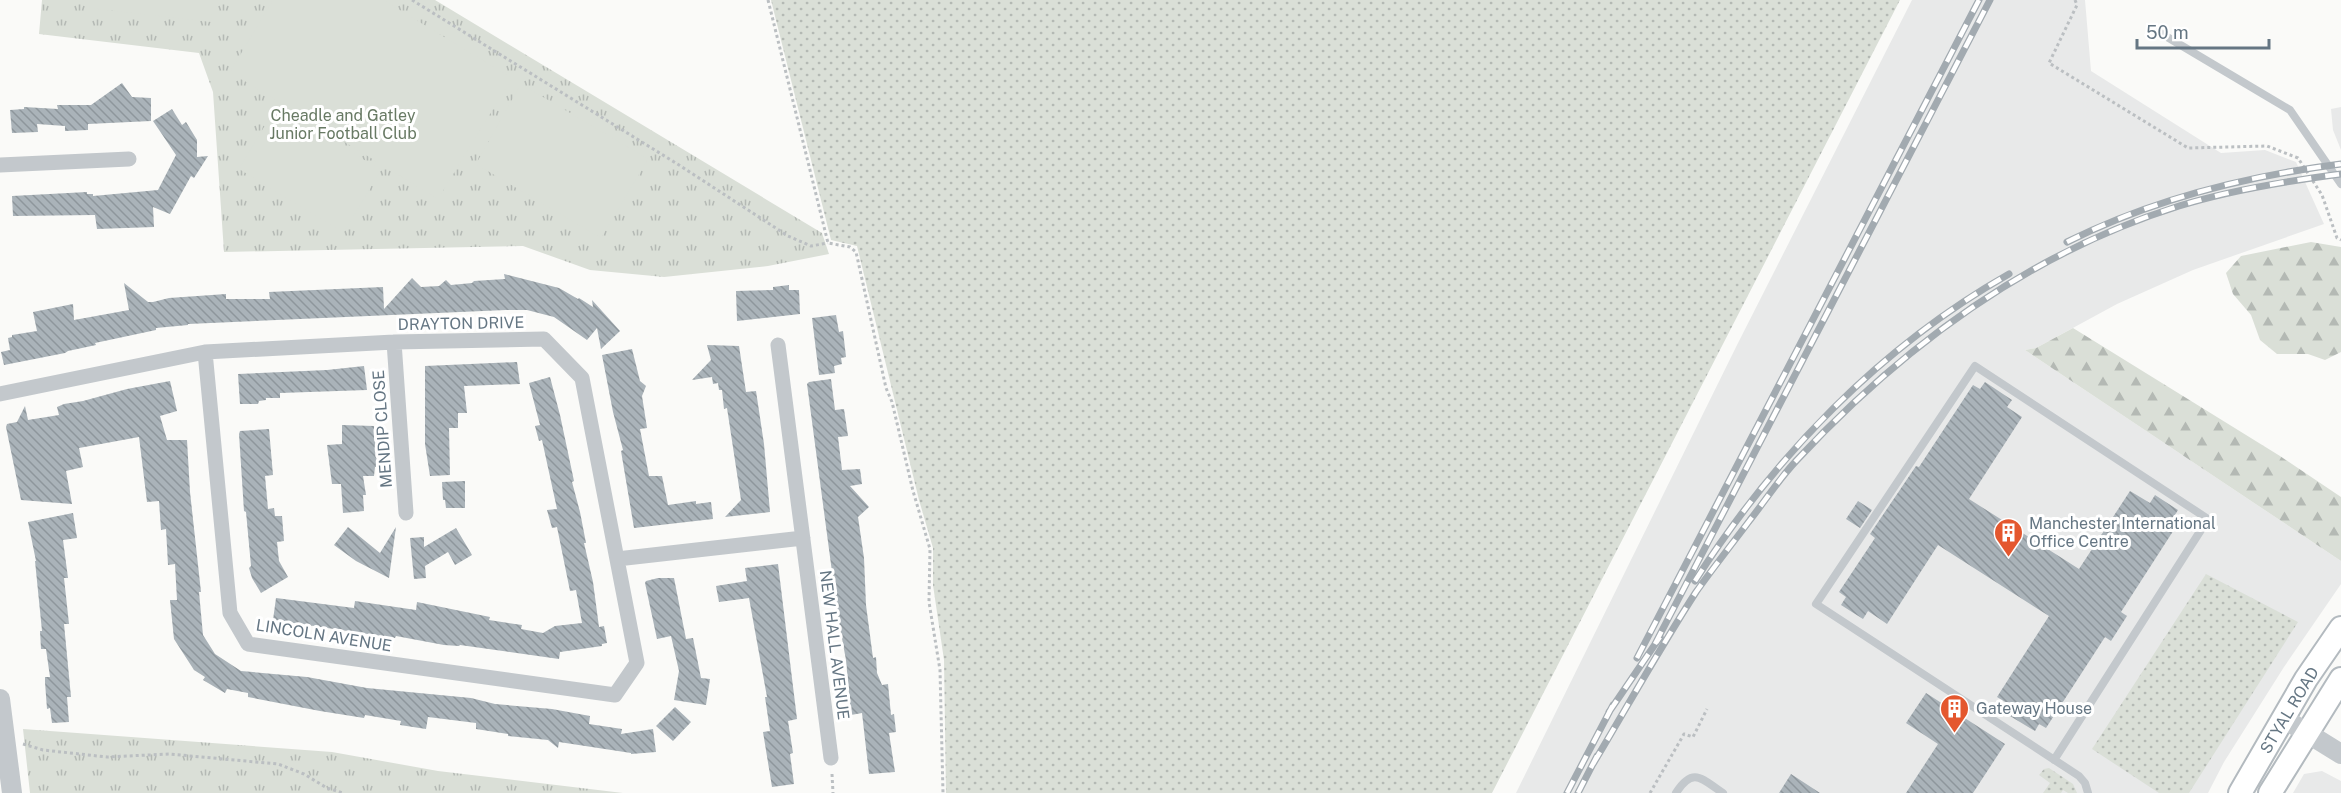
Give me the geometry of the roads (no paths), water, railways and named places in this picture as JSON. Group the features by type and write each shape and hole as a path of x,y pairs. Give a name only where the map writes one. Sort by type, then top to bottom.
{"main road":[{"name":"STYAL ROAD","path":"2240,793 2283,718 2341,628"},
{"name":"STYAL ROAD","path":"2270,793 2341,679"}],"street":[{"path":"0,165 129,159"},
{"name":"DRAYTON DRIVE","path":"0,394 206,352 394,342 544,339 582,378 637,663 615,695"},
{"name":"MENDIP CLOSE","path":"394,342 405,513"},
{"name":"NEW HALL AVENUE","path":"778,345 831,758"},
{"name":"LINCOLN AVENUE","path":"206,352 230,613 248,644 615,695"},
{"path":"617,559 803,538"},
{"path":"0,699 12,793"},
{"path":"2283,718 2341,754"}],"lane":[{"path":"2152,28 2290,110 2341,184"},
{"path":"2054,760 2208,519 1975,366 1816,604 2054,760 2079,776 2085,783 2088,793"},
{"path":"1676,793 1684,781 1691,776 1698,777 1723,793"}],"railway":[{"path":"1637,658 1979,0"},
{"path":"1655,644 1990,0"},
{"path":"2067,242 2133,213 2201,191 2270,175 2341,164"},
{"path":"1593,764 1696,592 1784,475 1837,419 1924,343 1971,308 2020,277 2124,226 2179,206 2219,195 2341,174"},
{"path":"1695,581 1759,491 1833,408 1917,335 1962,303 2009,274"},
{"path":"1609,712 1660,637"},
{"path":"1567,793 1613,705"},
{"path":"1578,793 1597,756"}],"place":[{"name":"Manchester International Office Centre","path":"2008,558"},
{"name":"Gateway House","path":"1955,734"}],"park label":[{"name":"Cheadle and Gatley Junior Football Club","path":"343,124"}]}
